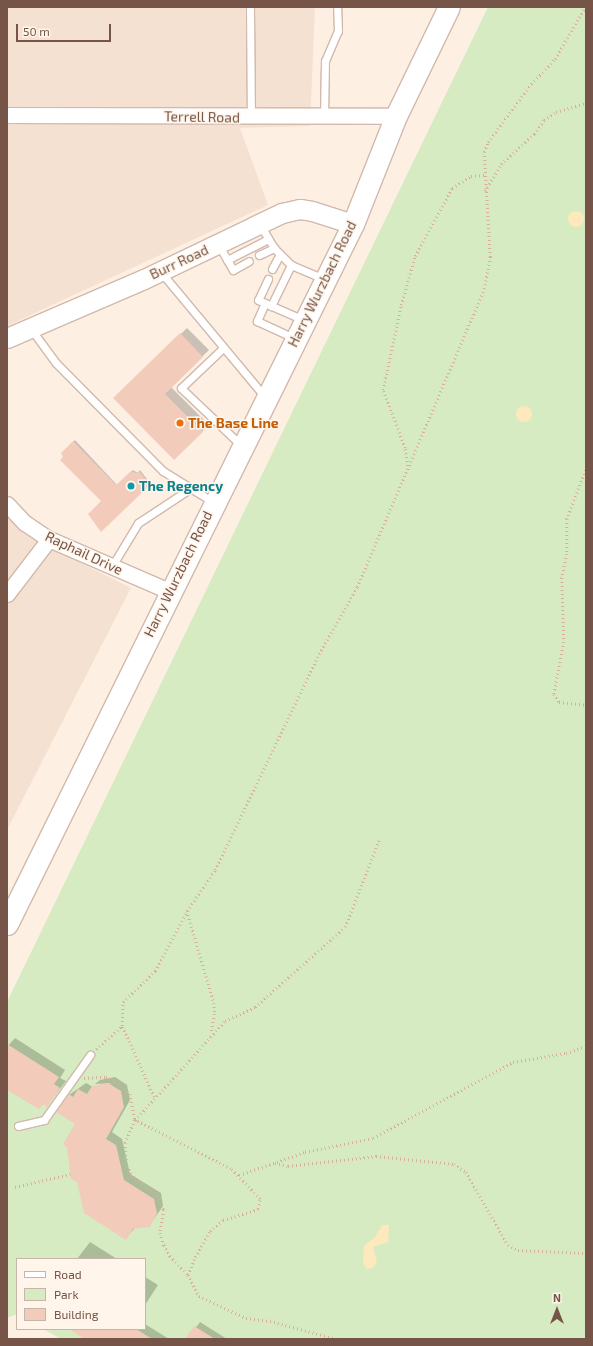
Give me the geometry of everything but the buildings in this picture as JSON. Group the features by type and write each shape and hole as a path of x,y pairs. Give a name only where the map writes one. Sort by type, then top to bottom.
{"main road":[{"name":"Harry Wurzbach Road","path":"7,924 169,591 353,224 396,116 449,7"}],"street":[{"name":"Terrell Road","path":"7,115 251,117 396,116"},
{"name":"Burr Road","path":"7,338 160,271 223,252 264,231 282,213 300,209 353,224"},
{"name":"Raphail Drive","path":"7,504 25,523 49,539 169,591"},
{"path":"7,594 49,539"}],"lane":[{"path":"250,7 251,117"},
{"path":"324,117 325,61 338,31 337,7"},
{"path":"264,231 274,248 291,265 325,280"},
{"path":"259,256 274,248"},
{"path":"223,252 233,270 249,261"},
{"path":"272,269 280,254"},
{"path":"291,265 268,305 257,320 300,330"},
{"path":"160,271 266,398"},
{"path":"268,279 258,300 268,305 300,330"},
{"path":"31,328 56,362 163,471 214,502"},
{"path":"223,348 181,388 242,446"},
{"path":"112,566 138,523 191,488"},
{"path":"18,1126 44,1120 90,1055"}],"path":[{"path":"154,1097 122,1026 123,1002 155,971 187,911 230,842 319,654 357,587 408,470 489,272 484,152 488,142 531,84 555,59 586,7"},
{"path":"485,192 501,164 534,134 544,120 556,112 586,103"},
{"path":"408,470 405,448 383,390 401,305 415,256 452,188 471,176 484,175"},
{"path":"586,470 567,519 567,554 562,578 564,642 554,694 559,702 586,705"},
{"path":"337,1339 278,1322 246,1318 226,1310 199,1296 188,1275 170,1256 164,1245 160,1233 164,1210 154,1192 135,1179 127,1166 125,1143 135,1120 210,1036 233,1015 255,1008 345,927 379,840"},
{"path":"187,911 214,1003 215,1014 210,1036"},
{"path":"90,1055 122,1026"},
{"path":"239,1175 274,1162 327,1146 351,1144 373,1138 513,1062 566,1053 586,1046"},
{"path":"72,1080 95,1076 115,1080 130,1094 135,1120"},
{"path":"135,1120 231,1169 239,1175 260,1199 258,1209 223,1220 216,1225 202,1242 188,1275"},
{"path":"274,1162 288,1166 376,1156 454,1164 466,1172 508,1245 518,1250 586,1253"},
{"path":"15,1187 71,1174"}],"shaded area":[{"path":"7,7 315,7 310,126 240,128 268,205 7,326"},
{"path":"7,517 31,538 131,588 7,830"}],"green space":[{"path":"488,7 586,7 586,1339 61,1339 45,1330 146,1330 146,1258 16,1258 16,1314 7,1318 7,1002"}],"sand":[{"path":"576,211 582,213 584,219 582,225 576,227 570,225 568,219 570,213"},
{"path":"524,406 530,408 532,414 530,420 524,422 518,420 516,414 518,408"},
{"path":"382,1225 389,1225 388,1242 373,1247 377,1262 373,1268 367,1269 363,1263 364,1246 375,1237"}],"place":[{"name":"The Base Line","path":"180,423"},
{"name":"The Regency","path":"131,486"}]}
